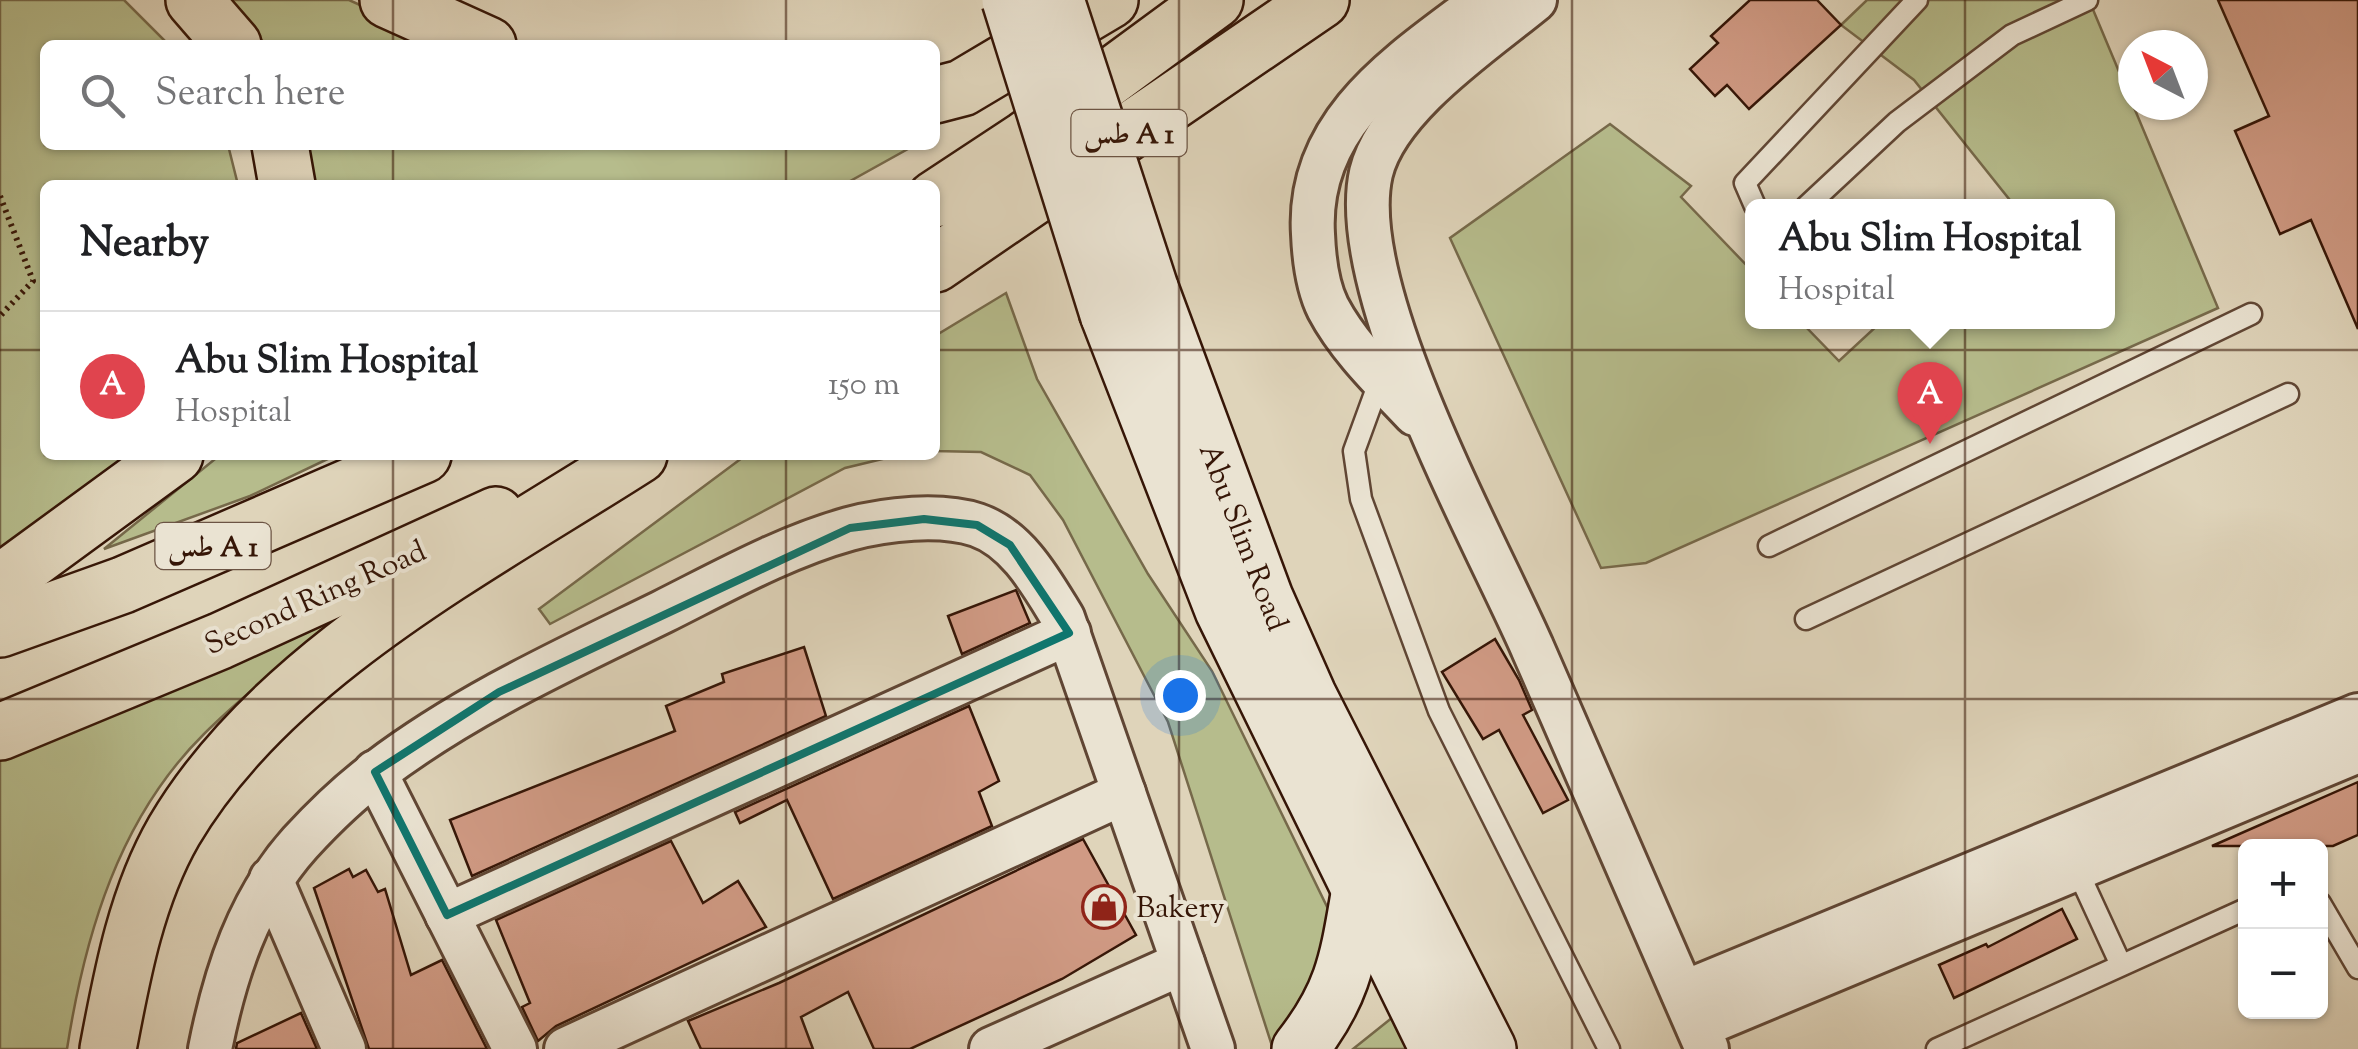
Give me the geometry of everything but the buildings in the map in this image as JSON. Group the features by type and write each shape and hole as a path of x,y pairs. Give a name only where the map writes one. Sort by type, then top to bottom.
{"highway":[{"path":"194,0 229,40"},
{"path":"388,0 477,40"},
{"path":"940,94 962,88 1110,0"},
{"name":"طس A 1","path":"940,196 1026,140 1215,0"},
{"name":"طس A 1","path":"940,261 1322,0"},
{"path":"281,150 286,180"},
{"path":"0,583 167,460"},
{"name":"طس A 1","path":"0,629 123,584 412,460"},
{"name":"Second Ring Road","path":"0,732 220,640 616,460"},
{"path":"108,1049 143,899 173,833 225,760 332,658 631,460"}],"main road":[{"name":"Abu Slim Road","path":"1010,0 1129,301 1308,696 1488,1049"},
{"name":"Abu Slim Road","path":"1056,0 1129,301 1224,610 1438,1049"},
{"path":"1300,1049 1322,1021 1344,978 1360,889"}],"street":[{"path":"1436,436 1381,377 1327,306 1314,246 1311,205 1334,134 1364,96 1484,0"},
{"path":"1535,0 1418,100 1385,140 1372,170 1365,208 1371,256 1414,387 1696,1023 2070,854 2358,715"},
{"path":"210,1049 231,960 271,879 301,842 375,772 499,692 763,562 850,528 924,519 978,525 1010,545 1040,580 1070,634 1213,1049"},
{"path":"446,915 1070,634"},
{"path":"2070,854 2358,751"},
{"path":"375,772 515,1049"},
{"path":"566,1049 1124,792"},
{"path":"271,879 344,1049"},
{"path":"991,1049 1183,963"}],"lane":[{"path":"1752,199 1745,183 1917,0"},
{"path":"1814,199 1896,122 2012,35 2087,0"},
{"path":"1769,546 2251,314"},
{"path":"1381,377 1354,451 1361,500 1439,710 1609,1049"},
{"path":"1806,619 2288,394"},
{"path":"2070,854 2121,965"},
{"path":"1937,1049 2238,913"},
{"path":"2328,917 2358,968"}],"path":[{"path":"0,196 33,281 0,316"}],"highlighted area":[{"path":"924,519 977,525 1010,545 1069,633 447,915 375,772 499,692 850,528"}],"green space":[{"path":"0,0 124,0 164,40 40,40 40,150 229,150 237,180 40,180 40,460 125,460 0,558"},
{"path":"227,0 349,0 438,40 262,40"},
{"path":"1867,0 2089,0 2118,69 2118,120 2139,120 2218,308 1646,563 1601,568 1450,238 1610,124 1691,186 1681,197 1745,264 1745,329 1808,329 1839,361 1873,329 2115,329 2115,199 2009,199 1914,80 1841,25"},
{"path":"306,150 906,150 852,180 311,180"},
{"path":"1006,293 1037,379 1148,574 1212,671 1332,917 1320,967 1278,1049 1273,1049 1168,722 1063,520 1030,475 981,452 940,451 940,333"},
{"path":"214,460 326,460 250,496 104,549"},
{"path":"739,460 878,460 845,468 550,624 539,609"},
{"path":"342,614 204,734 149,802 110,880 96,921 67,1049 0,1049 0,754"},
{"path":"1393,1017 1409,1049 1353,1049"}],"place":[{"name":"Abu Slim Hospital","path":"1930,444"},
{"name":"Bakery","path":"1104,907"}]}
